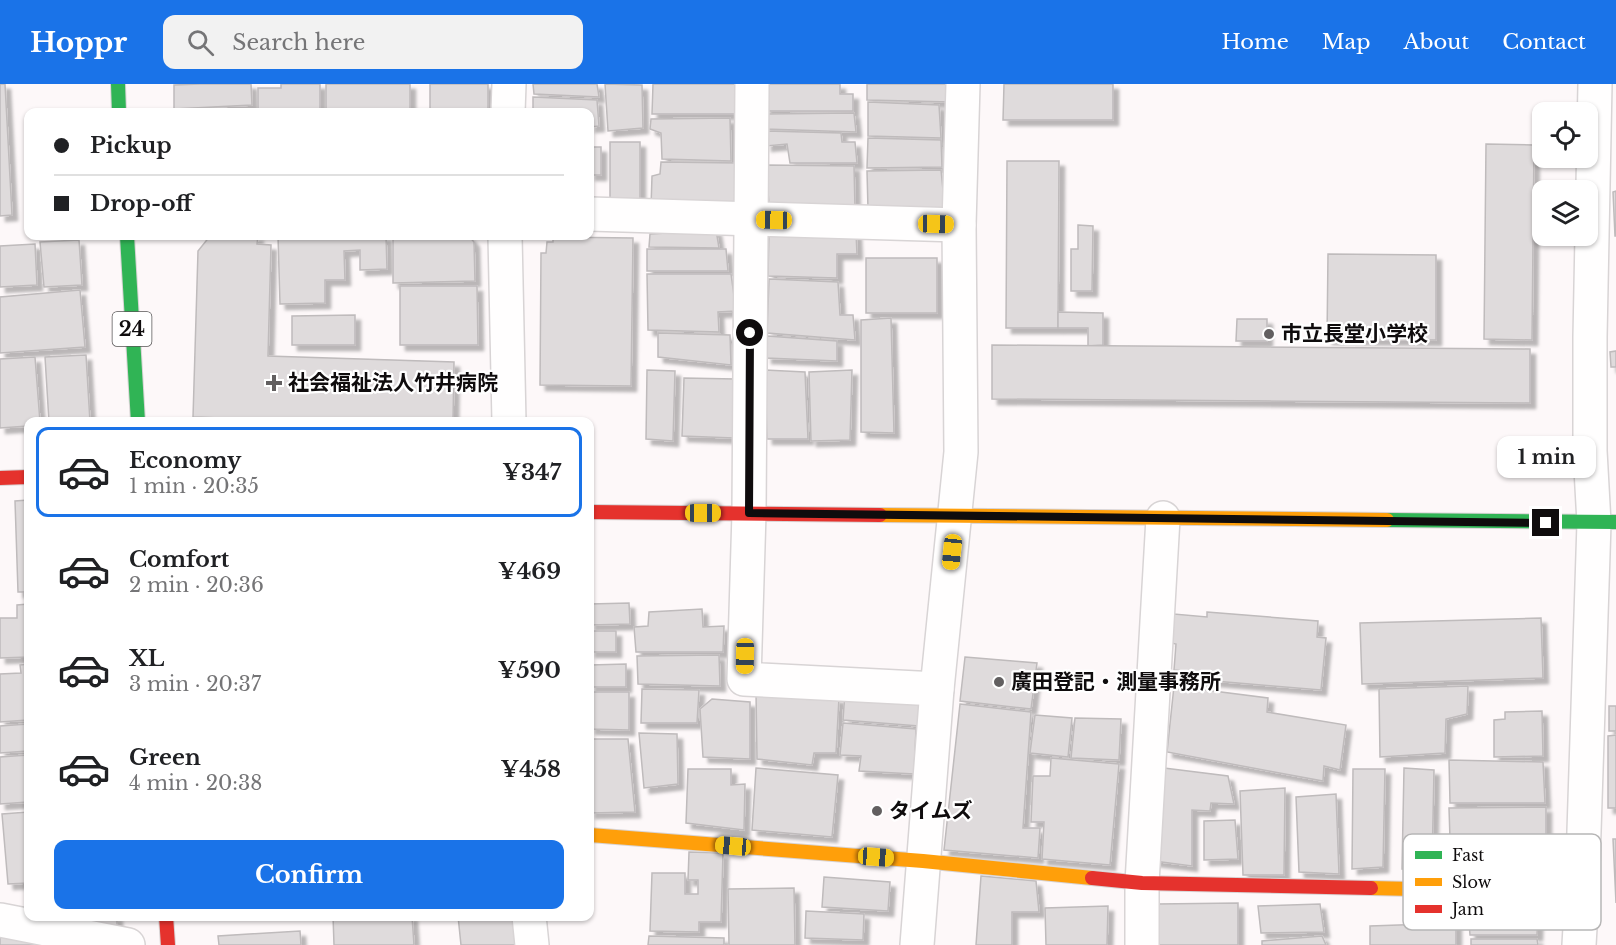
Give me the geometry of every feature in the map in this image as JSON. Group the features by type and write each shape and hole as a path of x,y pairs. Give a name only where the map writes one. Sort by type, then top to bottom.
{"street":[{"path":"118,84 119,108"},
{"path":"508,108 509,84"},
{"path":"752,84 749,513 744,679 937,689"},
{"path":"917,945 937,689 961,452 959,225 963,84"},
{"path":"1586,834 1605,523 1590,451 1603,336 1604,176 1595,84"},
{"path":"594,214 959,225"},
{"name":"24","path":"127,240 138,417"},
{"path":"506,240 509,417"},
{"path":"0,478 24,477"},
{"path":"594,512 1605,523"},
{"path":"1142,945 1142,883 1163,518"},
{"path":"594,835 923,861 1142,883 1403,889"},
{"path":"0,920 128,945"},
{"path":"166,921 168,945"},
{"path":"530,921 532,945"},
{"path":"1579,945 1580,930"}],"building":[{"path":"0,84 5,84 12,215 0,216"},
{"path":"251,84 252,105 174,108 174,85"},
{"path":"281,84 320,84 320,108 258,108 258,88 281,88"},
{"path":"326,84 410,84 410,108 326,108"},
{"path":"430,84 488,84 488,108 430,108"},
{"path":"533,84 597,84 599,97 534,94"},
{"path":"605,84 642,85 643,128 608,131"},
{"path":"653,84 735,84 737,114 652,114"},
{"path":"765,84 840,84 840,94 853,94 853,111 765,111"},
{"path":"867,84 951,84 951,102 867,100"},
{"path":"1004,84 1113,84 1113,120 1003,120"},
{"path":"533,97 597,100 599,126 594,127 594,108 533,108"},
{"path":"868,102 939,105 941,138 868,136"},
{"path":"854,113 856,132 765,129 766,114"},
{"path":"730,118 731,161 662,159 661,133 650,129 651,119"},
{"path":"766,131 841,133 842,142 855,142 857,163 790,163 787,144 766,146"},
{"path":"868,138 941,140 942,167 867,168"},
{"path":"610,142 640,142 640,201 610,201"},
{"path":"1486,144 1532,145 1532,340 1484,339"},
{"path":"594,147 601,147 601,175 594,175"},
{"path":"1007,161 1059,161 1058,328 1006,328"},
{"path":"661,162 738,163 737,207 651,207 652,176 660,174"},
{"path":"766,165 854,166 855,208 769,205"},
{"path":"941,170 945,210 868,209 867,171"},
{"path":"1616,191 1616,236 1615,236 1613,192"},
{"path":"1078,225 1093,226 1092,291 1071,291 1071,249 1078,249"},
{"path":"716,230 719,248 649,247 650,234"},
{"path":"769,230 856,233 857,254 837,254 837,278 768,276"},
{"path":"594,238 633,238 631,386 540,385 541,253 546,253 547,242 553,242 553,240 594,240"},
{"path":"79,240 82,285 44,287 40,242"},
{"path":"207,240 258,240 257,244 271,245 268,356 454,362 453,417 193,417 198,251"},
{"path":"278,240 386,240 387,269 360,270 360,250 344,251 345,280 325,280 325,303 280,304"},
{"path":"393,240 472,240 474,242 475,281 393,283"},
{"path":"35,244 37,285 0,287 0,246"},
{"path":"647,249 726,249 728,271 647,271"},
{"path":"1328,254 1436,255 1436,340 1327,339"},
{"path":"866,258 937,258 937,313 866,313"},
{"path":"647,274 731,274 736,311 718,312 719,332 648,330"},
{"path":"769,279 838,282 840,315 853,315 855,340 767,333"},
{"path":"400,286 477,286 478,345 400,345"},
{"path":"80,290 85,347 0,353 0,297"},
{"path":"1058,312 1103,313 1103,345 1088,346 1088,328 1058,328"},
{"path":"355,315 355,345 292,345 292,316"},
{"path":"891,318 894,433 861,432 861,320"},
{"path":"1237,319 1267,319 1267,341 1236,341"},
{"path":"658,333 730,335 731,365 658,357"},
{"path":"767,336 837,341 837,361 766,358"},
{"path":"992,345 1530,349 1530,403 992,399"},
{"path":"1616,351 1616,367 1611,367 1610,352"},
{"path":"86,355 90,417 49,417 45,357"},
{"path":"35,357 40,417 24,417 24,426 0,428 0,359"},
{"path":"647,370 675,371 673,441 646,439"},
{"path":"765,370 805,372 808,439 767,439"},
{"path":"852,370 850,440 811,441 809,372"},
{"path":"684,378 735,379 734,438 682,436"},
{"path":"24,500 24,592 18,592 15,501"},
{"path":"629,603 630,624 594,625 594,604"},
{"path":"24,604 24,657 0,658 0,618 17,618 17,605"},
{"path":"702,609 703,627 724,626 723,652 636,652 634,627 648,626 649,612"},
{"path":"1207,612 1318,621 1317,637 1326,638 1321,690 1191,679 1192,672 1174,670 1176,644 1171,643 1174,614 1207,617"},
{"path":"1541,618 1543,678 1362,684 1360,623"},
{"path":"594,631 616,631 616,652 594,652"},
{"path":"719,655 720,686 638,684 637,656"},
{"name":"廣田登記・測量事務所","path":"965,657 1037,663 1031,709 960,701"},
{"path":"24,664 24,720 0,722 0,674 21,673 20,665"},
{"path":"626,664 626,687 594,687 594,665"},
{"path":"1174,686 1268,698 1267,712 1346,725 1340,770 1324,766 1323,781 1167,752"},
{"path":"1468,686 1467,714 1446,719 1445,753 1380,757 1379,689"},
{"path":"642,689 699,690 697,723 641,723"},
{"path":"845,691 920,697 919,726 843,720"},
{"path":"594,692 629,692 629,730 594,729"},
{"path":"756,692 839,698 836,753 814,753 812,765 757,759"},
{"path":"712,699 750,702 750,759 703,757 700,709"},
{"path":"960,704 1031,712 1023,828 1040,828 1038,858 944,850"},
{"path":"1609,706 1616,706 1616,731 1609,731"},
{"path":"1542,711 1543,756 1494,757 1494,720 1505,719 1505,712"},
{"path":"1035,715 1072,718 1068,757 1030,753"},
{"path":"1075,718 1121,719 1119,760 1071,758"},
{"path":"843,723 916,729 914,774 859,771 861,756 840,755"},
{"path":"24,724 24,751 0,753 0,726"},
{"path":"639,733 677,734 678,784 644,788"},
{"path":"1616,735 1616,808 1608,808 1608,736"},
{"path":"594,739 628,739 635,812 594,813"},
{"path":"24,755 24,802 0,804 0,757"},
{"path":"1051,758 1119,764 1110,865 1042,859 1044,822 1031,822 1033,776 1050,776"},
{"path":"1449,760 1543,762 1545,803 1450,803"},
{"path":"756,768 838,775 832,837 752,830"},
{"path":"1164,768 1228,776 1234,804 1211,803 1210,811 1192,810 1192,866 1154,861"},
{"path":"1404,768 1434,770 1433,834 1403,834 1402,869"},
{"path":"688,769 731,769 731,785 745,784 744,830 686,823"},
{"path":"1353,769 1385,769 1383,867 1352,869"},
{"path":"1285,788 1284,875 1243,875 1240,791"},
{"path":"1336,794 1339,874 1299,872 1296,797"},
{"path":"1546,807 1546,834 1450,834 1449,808"},
{"path":"24,812 24,883 8,884 2,814"},
{"path":"1235,820 1238,859 1204,860 1204,821"},
{"path":"1613,839 1616,839 1616,903"},
{"path":"689,852 723,853 721,922 699,922 699,932 650,931 652,873 685,873 685,894 698,894 698,880 688,880"},
{"path":"981,876 1036,881 1039,912 1012,912 1012,945 976,945"},
{"path":"824,877 890,882 888,911 822,907"},
{"path":"794,888 795,945 729,945 728,889"},
{"path":"1238,903 1238,945 1159,945 1157,904"},
{"path":"1320,904 1324,932 1261,933 1258,906"},
{"path":"1108,906 1107,945 1046,945 1045,908"},
{"path":"806,911 864,914 863,940 805,938"},
{"path":"82,921 117,921 117,926"},
{"path":"333,921 412,921 414,945 334,945"},
{"path":"459,921 515,921 517,945 461,945"},
{"path":"1403,925 1403,930 1456,930 1456,945 1370,945 1370,926"},
{"path":"1470,930 1537,930 1537,935 1470,935"},
{"path":"300,931 301,945 219,945 218,936"},
{"path":"0,935 38,944 38,945 0,945"},
{"path":"649,936 724,938 724,945 648,945"},
{"path":"1322,936 1326,945 1262,945 1262,941"},
{"path":"1471,939 1537,939 1538,945 1471,945"}],"traffic: fast":[{"path":"118,84 119,108"},
{"path":"127,240 138,417"},
{"path":"1387,520 1616,522"}],"traffic: slow":[{"path":"880,515 1387,520"},
{"path":"594,835 923,861 1092,878"},
{"path":"1371,888 1403,889"}],"traffic: jam":[{"path":"0,478 24,477"},
{"path":"594,512 880,515"},
{"path":"1092,878 1142,883 1371,888"},
{"path":"166,921 168,945"}],"place":[{"name":"市立長堂小学校","path":"1269,334"},
{"name":"社会福祉法人竹井病院","path":"274,383"},
{"name":"廣田登記・測量事務所","path":"999,682"},
{"name":"タイムズ","path":"877,811"}],"route":[{"path":"750,333 749,513 1546,523"}]}
